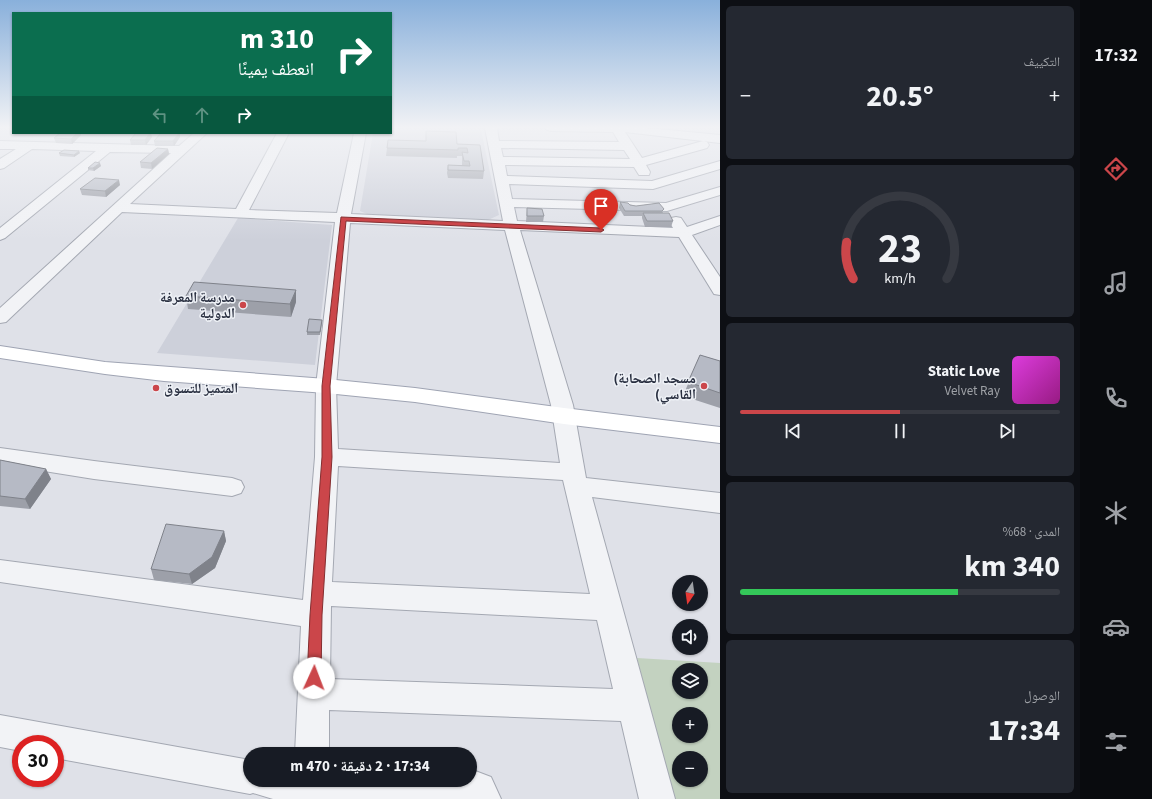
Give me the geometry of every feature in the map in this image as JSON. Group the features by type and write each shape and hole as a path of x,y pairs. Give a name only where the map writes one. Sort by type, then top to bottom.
{"main road":[{"path":"0,342 327,381 415,395 720,426"},
{"path":"0,352 105,368 164,374 327,381"},
{"path":"563,410 720,435"}],"street":[{"path":"0,235 86,165"},
{"path":"0,318 166,165"},
{"path":"240,214 266,165"},
{"path":"312,747 317,604 327,457 327,381 343,218 354,165"},
{"path":"499,165 511,226 563,410 574,479 657,799"},
{"path":"640,165 720,290"},
{"path":"502,180 653,185 719,165"},
{"path":"506,203 667,207 720,191"},
{"path":"118,208 684,233 720,220"},
{"path":"703,264 720,258"},
{"path":"0,456 94,470 131,473 232,487"},
{"path":"327,457 574,479 720,503"},
{"path":"0,571 317,604 608,608"},
{"path":"314,694 633,706"},
{"path":"0,731 243,776"},
{"path":"301,787 311,789 470,786 479,789 483,799"}],"shaded area":[{"path":"368,165 488,165 499,215 488,220 372,216 360,211"},
{"path":"238,218 332,225 315,365 157,353"}],"green space":[{"path":"637,658 720,663 720,799 673,799"}],"building":[{"path":"91,165 97,165 93,168 88,168"},
{"path":"448,165 483,165 484,171 448,170"},
{"path":"95,178 119,180 105,191 80,189"},
{"path":"620,202 636,206 659,203 664,209 662,211 625,211"},
{"path":"527,208 542,209 544,216 527,216"},
{"path":"643,213 669,213 673,221 647,221"},
{"path":"194,282 296,290 290,304 186,296"},
{"path":"309,319 322,320 320,332 307,332"},
{"path":"700,355 720,361 720,393 688,382"},
{"path":"0,460 46,469 25,499 0,496"},
{"path":"166,524 224,531 212,557 189,574 151,569"}],"place":[{"name":"مدرسة المعرفة الدولية","path":"243,305"},
{"name":"(مسجد الصحابة (القاسي","path":"704,386"},
{"name":"المتميز للتسوق","path":"156,388"}],"route":[{"path":"314,678 316,615 327,457 326,386 343,218 601,230"}]}
